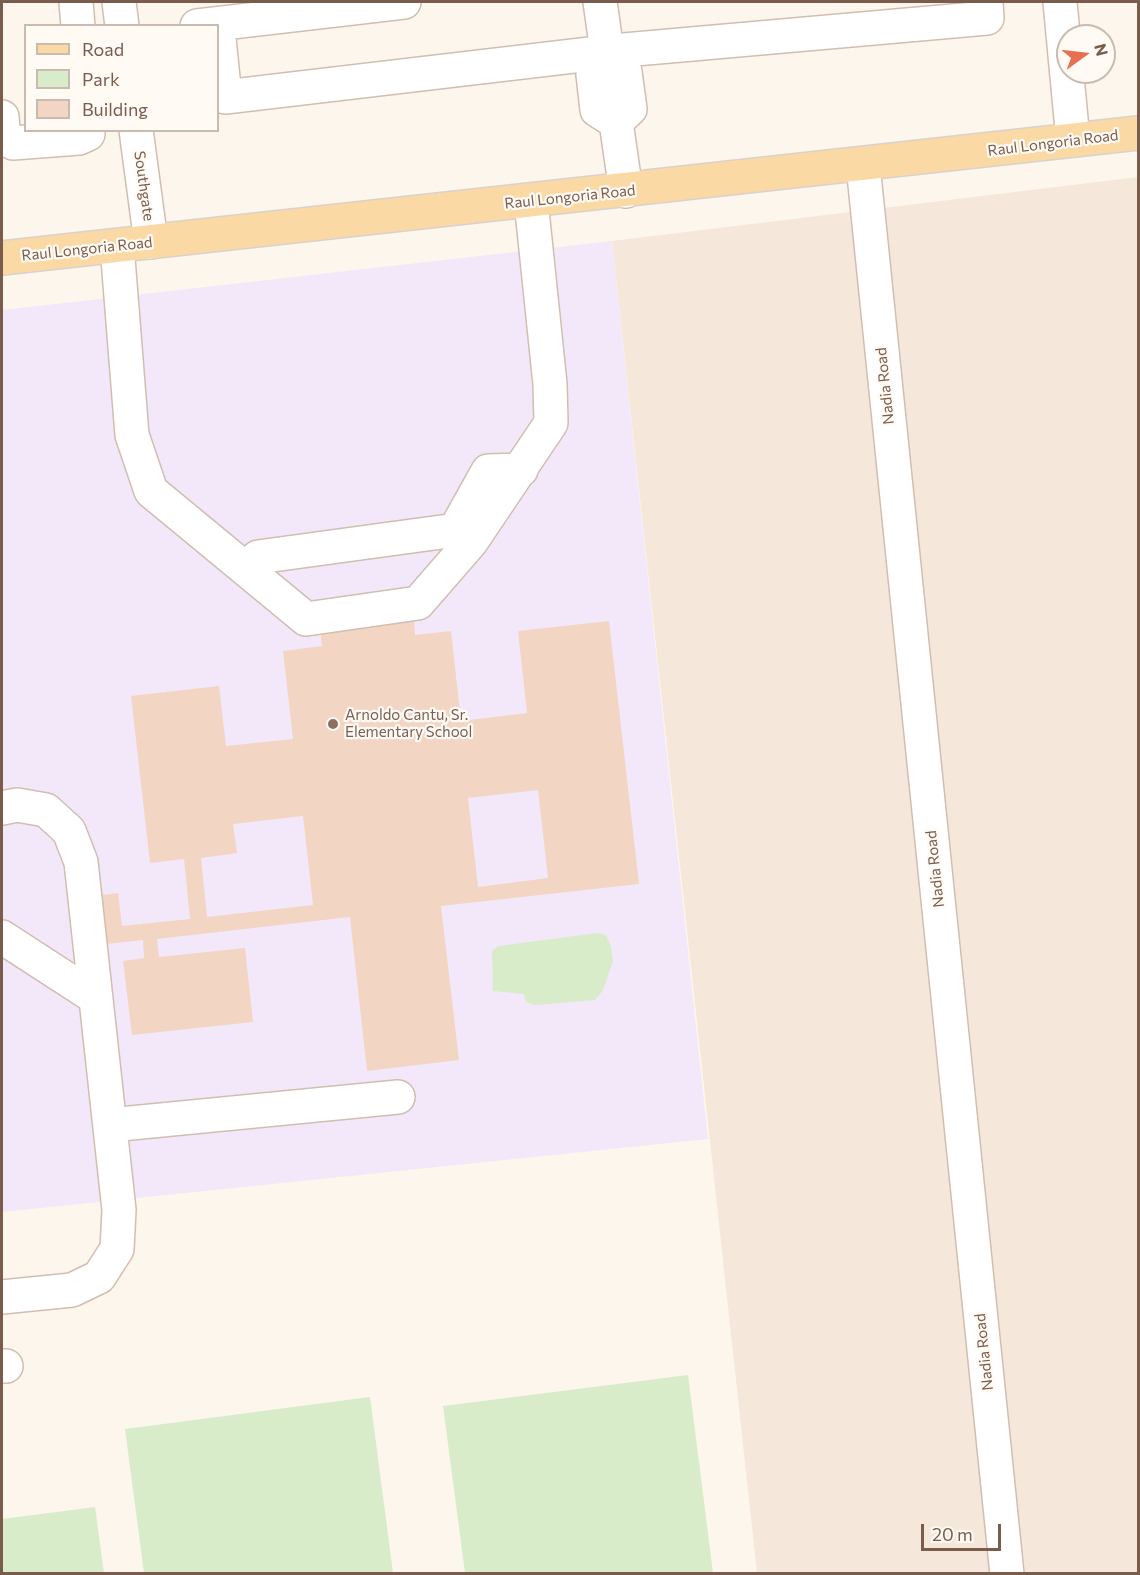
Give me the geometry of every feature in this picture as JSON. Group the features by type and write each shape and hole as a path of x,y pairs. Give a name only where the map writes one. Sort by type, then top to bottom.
{"main road":[{"name":"Raul Longoria Road","path":"2,258 1138,133"}],"street":[{"path":"76,2 78,24"},
{"path":"119,2 122,24"},
{"path":"219,25 404,2"},
{"path":"600,2 608,59 625,72 630,109 615,122 626,191"},
{"path":"219,64 225,97 987,18 986,2"},
{"path":"1060,2 1073,140"},
{"path":"3,127 13,143 79,138 88,132"},
{"name":"Southgate","path":"136,132 151,242"},
{"name":"Nadia Road","path":"863,165 1007,1574"},
{"path":"117,246 132,435 151,491 306,619 418,603 471,542 521,470 550,423 550,384 531,201"},
{"path":"144,469 162,479 314,601 407,589 456,530 488,471 521,470"},
{"path":"258,557 456,530"},
{"path":"2,808 17,805 46,810 69,831 81,862 119,1210 117,1249 99,1277 72,1290 2,1297"},
{"path":"2,937 96,999"},
{"path":"110,1125 398,1096"}],"shaded area":[{"path":"1138,177 1138,1573 757,1573 612,241"},
{"name":"Arnoldo Cantu, Sr. Elementary School","path":"612,241 708,1139 2,1212 2,310"}],"green space":[{"path":"597,933 606,935 611,946 613,961 603,990 595,1000 535,1005 526,1002 524,994 493,991 492,951 499,946"},
{"path":"688,1375 713,1573 465,1573 443,1406"},
{"path":"370,1397 393,1573 144,1573 125,1429"},
{"path":"95,1507 104,1573 2,1573 2,1519"}],"building":[{"path":"414,620 415,635 451,631 461,721 527,713 518,631 609,621 639,884 441,906 459,1060 367,1071 350,917 157,939 159,957 245,948 253,1022 132,1035 123,961 144,958 143,940 107,944 102,895 118,893 122,926 190,919 184,859 150,863 131,696 219,686 226,746 293,739 283,651 322,646 320,630","holes":["538,790 548,878 478,887 468,798","303,816 313,905 207,917 201,858 237,853 233,824"]}],"place":[{"name":"Arnoldo Cantu, Sr. Elementary School","path":"333,724"}]}
